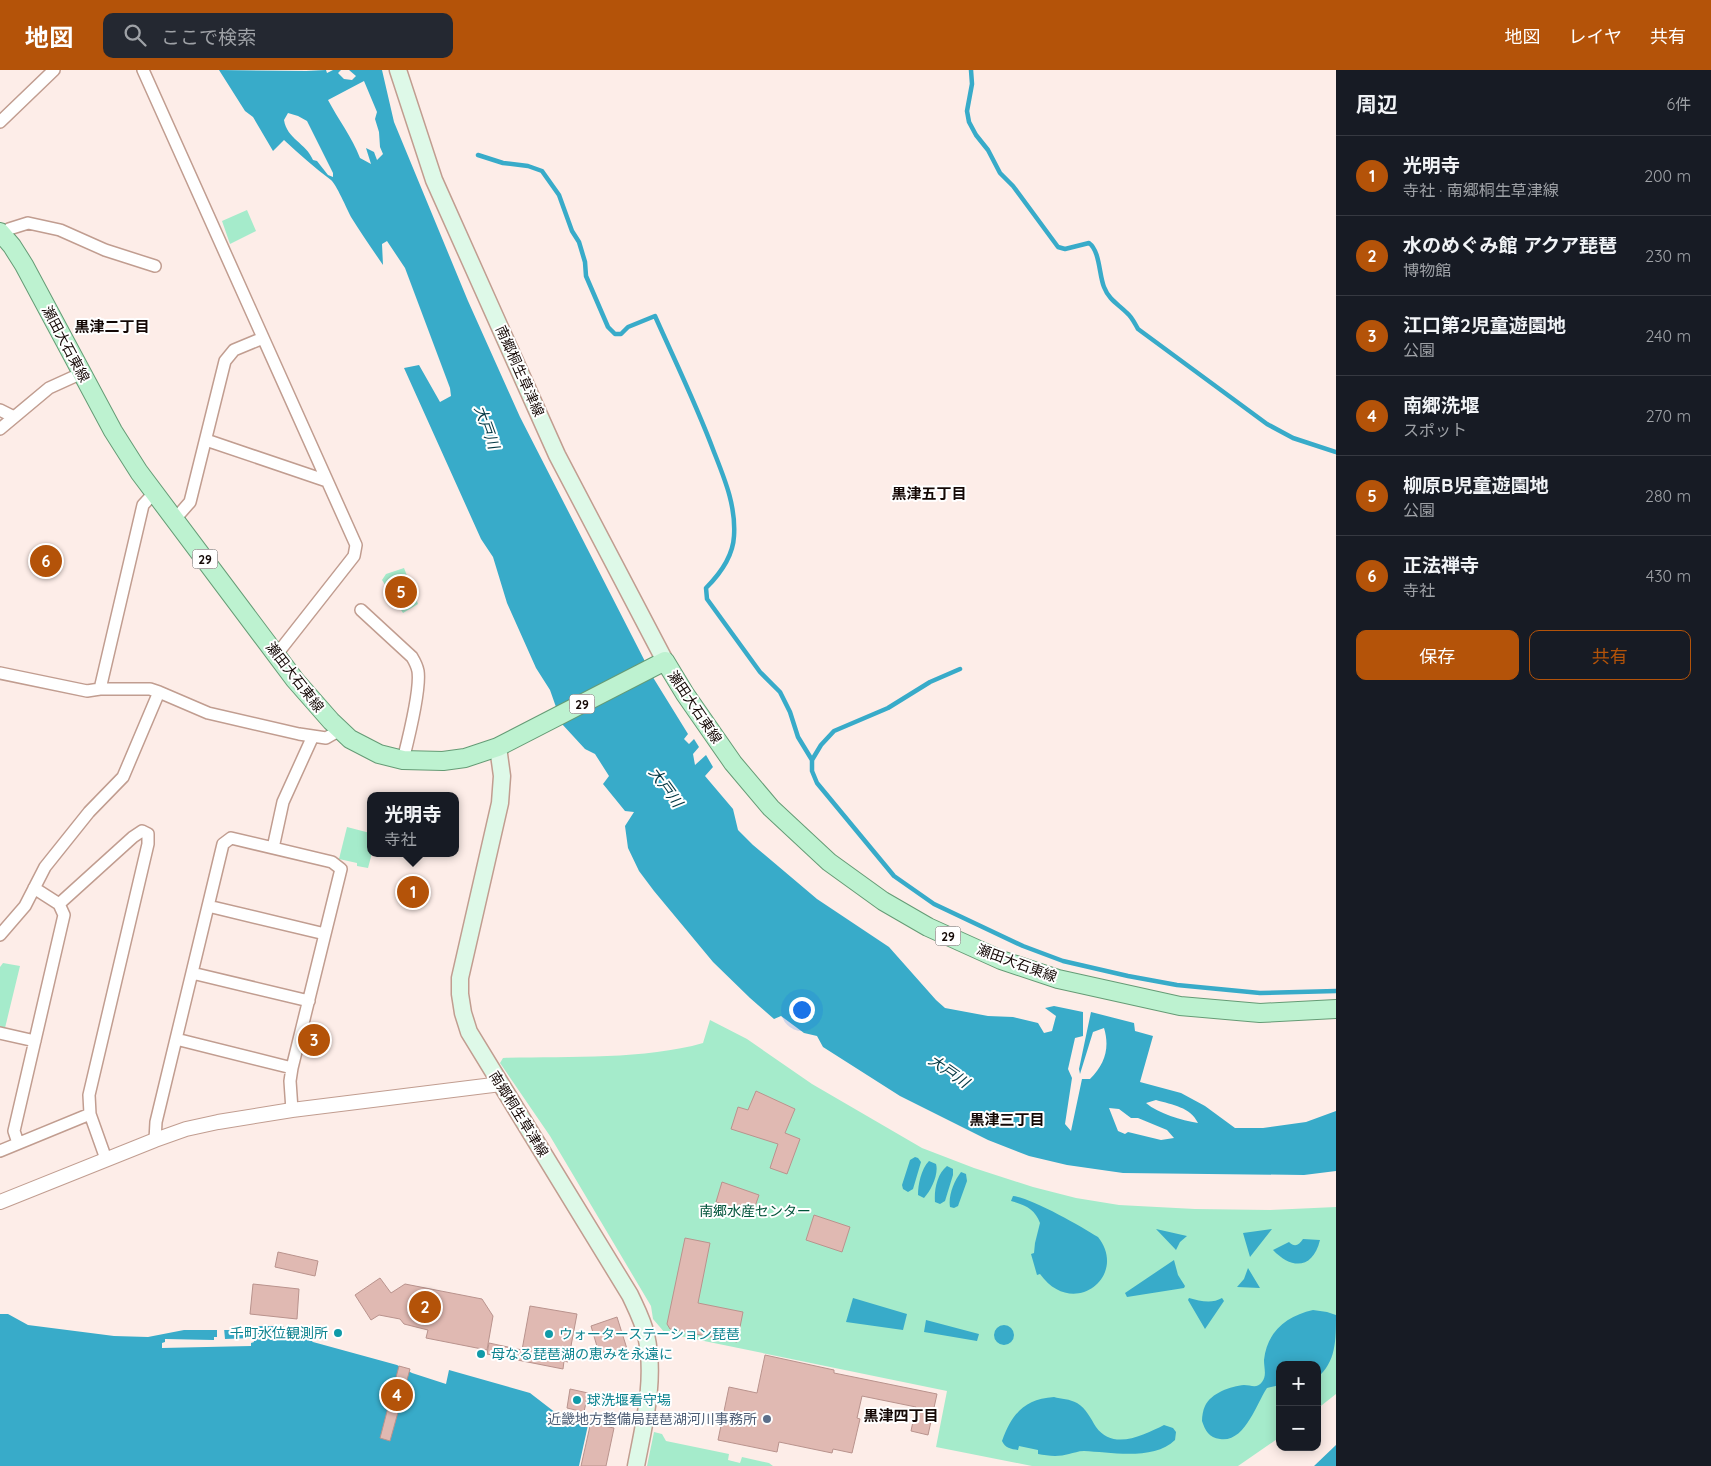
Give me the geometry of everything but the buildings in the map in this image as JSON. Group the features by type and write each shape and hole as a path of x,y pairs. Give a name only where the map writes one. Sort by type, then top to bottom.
{"main road":[{"name":"南郷桐生草津線","path":"398,70 434,180 557,455 660,664"},
{"name":"瀬田大石東線","path":"1,233 24,265 121,445 154,493 295,680 340,730 362,746 379,754 403,760 443,761 482,754 660,664 685,694 733,762 772,808 829,862 883,900 928,927 1001,960 1058,979 1180,1006 1260,1013 1336,1009"},
{"name":"南郷桐生草津線","path":"504,744 500,803 462,965 460,994 463,1014 469,1032 630,1295 646,1334 649,1355 649,1385 646,1415 636,1466"}],"street":[{"path":"0,122 54,70"},
{"path":"143,70 356,544 354,556 277,654"},
{"path":"1,233 28,223 60,230 105,250 155,266"},
{"path":"175,519 190,502 225,361 234,350 263,338"},
{"path":"0,429 49,388 82,373"},
{"path":"0,410 14,418"},
{"path":"206,440 328,481"},
{"path":"100,689 143,505 154,493"},
{"path":"362,610 412,657 416,664 418,685 403,760"},
{"path":"0,673 87,691 100,689 150,690 208,713 313,736 326,738 340,730"},
{"path":"0,935 25,906 45,867 83,820 123,778 159,692"},
{"path":"273,848 283,802 313,736"},
{"path":"58,904 133,837 142,831 148,834 148,844 89,1095 90,1114 106,1159"},
{"path":"155,1140 156,1122 223,844 231,838 332,862 341,869 292,1068 290,1081 292,1110"},
{"path":"18,1143 14,1130 64,915 58,904 34,888"},
{"path":"208,906 325,934"},
{"path":"192,973 309,1001"},
{"path":"0,1033 35,1041"},
{"path":"176,1039 292,1068"},
{"path":"0,1202 155,1140 218,1122 292,1110 501,1084"},
{"path":"0,1151 90,1114"}],"green space":[{"path":"247,210 256,231 230,244 222,221"},
{"path":"404,568 418,604 403,613 382,580 386,574"},
{"path":"347,827 367,832 367,857 371,857 368,868 357,866 357,863 339,859"},
{"path":"3,963 20,966 5,1028 0,1027 0,967"},
{"name":"南郷水産センター","path":"710,1020 747,1039 812,1084 922,1148 974,1168 1033,1187 1076,1198 1119,1205 1270,1210 1336,1207 1336,1394 1321,1406 1321,1361 1276,1361 1276,1440 1238,1466 1032,1466 936,1447 947,1391 665,1333 653,1319 651,1306 550,1136 500,1063 503,1058 630,1055 703,1043"},
{"path":"308,1024 325,1027 319,1056 303,1052"},
{"path":"654,1432 662,1434 666,1441 729,1454 728,1460 740,1463 742,1457 769,1463 773,1466 647,1466"}],"water":[{"name":"大戸川","path":"219,70 326,70 327,73 333,70 341,70 338,73 344,79 352,80 356,76 349,70 382,70 394,122 468,301 520,417 654,679 688,734 684,739 689,744 694,739 699,747 693,754 695,765 706,755 713,767 705,776 733,809 738,830 753,845 817,899 889,947 945,1008 988,1016 1013,1017 1038,1023 1044,1033 1052,1031 1056,1016 1045,1008 1054,1006 1083,1012 1083,1036 1075,1038 1068,1069 1072,1078 1065,1124 1071,1131 1082,1079 1090,1079 1103,1062 1105,1055 1106,1035 1104,1028 1093,1032 1080,1074 1079,1069 1091,1012 1134,1023 1135,1031 1153,1036 1140,1082 1181,1093 1205,1106 1235,1128 1263,1128 1306,1122 1336,1111 1336,1171 1304,1175 1123,1173 1067,1165 1029,1156 988,1140 900,1096 823,1047 817,1036 804,1033 781,1016 774,1019 750,998 713,962 639,871 628,848 625,826 634,812 625,811 603,784 609,776 595,754 585,749 562,724 550,690 536,668 507,603 493,557 481,539 404,368 419,365 440,402 451,396 450,388 405,268 387,241 382,244 383,265 351,217 333,182 284,140 273,151 253,117 245,111","holes":["364,81 377,112 375,119 383,154 377,160 374,152 366,148 371,164 360,158 328,100","288,113 307,121 333,173 333,177 328,175 293,137 284,120","1156,1100 1180,1107 1190,1113 1198,1123 1170,1116 1146,1103","1109,1108 1119,1109 1131,1118 1138,1118 1167,1130 1174,1138 1161,1140 1128,1132 1125,1134 1118,1131"]},
{"path":"915,1157 921,1162 913,1189 908,1192 903,1189 902,1185 910,1160"},
{"path":"929,1161 936,1164 937,1168 932,1187 924,1198 918,1195 919,1187 922,1173"},
{"path":"947,1166 953,1169 953,1175 945,1201 940,1204 935,1202 935,1192 941,1173"},
{"path":"961,1172 966,1174 967,1181 958,1206 950,1207 952,1189"},
{"path":"1013,1196 1043,1207 1098,1237 1106,1252 1107,1266 1102,1278 1093,1287 1081,1293 1067,1293 1053,1287 1040,1274 1037,1275 1031,1254 1034,1253 1040,1223 1029,1208 1011,1201"},
{"path":"1156,1229 1187,1236 1180,1242 1176,1250"},
{"path":"1272,1229 1250,1257 1243,1233"},
{"path":"1303,1239 1320,1240 1317,1250 1307,1261 1294,1263 1287,1261 1273,1250 1289,1242 1297,1245"},
{"path":"1174,1260 1178,1275 1185,1286 1184,1288 1127,1297 1125,1293"},
{"path":"1248,1268 1260,1288 1237,1287 1244,1279"},
{"path":"853,1298 907,1314 903,1330 846,1322"},
{"path":"1189,1298 1210,1301 1222,1298 1224,1301 1205,1329 1188,1300"},
{"path":"1313,1310 1336,1315 1334,1350 1323,1372 1321,1374 1321,1361 1276,1361 1276,1386 1267,1388 1243,1429 1229,1439 1220,1439 1210,1435 1202,1421 1202,1415 1208,1401 1228,1389 1260,1384 1264,1380 1264,1360 1269,1341 1280,1326 1295,1316"},
{"path":"0,1314 8,1314 28,1325 114,1336 148,1337 184,1330 253,1330 253,1326 283,1326 287,1330 301,1332 313,1342 397,1365 412,1373 446,1384 449,1370 530,1393 565,1420 588,1425 579,1466 0,1466"},
{"path":"926,1320 979,1334 977,1341 924,1332"},
{"path":"1004,1325 1011,1328 1014,1335 1011,1342 1004,1345 997,1342 994,1335 997,1328"},
{"path":"1054,1397 1080,1405 1096,1427 1103,1434 1111,1438 1129,1439 1164,1425 1173,1428 1176,1432 1175,1440 1166,1447 1156,1451 1131,1454 1084,1451 1061,1456 1050,1456 1038,1454 1038,1450 1019,1446 1018,1450 1007,1447 1002,1441 1010,1423 1020,1410 1035,1401"},
{"path":"1336,1445 1336,1466 1314,1466"}],"pier":[{"path":"217,1328 224,1328 225,1339 253,1338 254,1342 251,1343 251,1346 162,1348 162,1343 165,1342 165,1339 214,1340 214,1337 217,1337"}],"waterway":[{"path":"971,70 972,84 967,111 969,122 976,135 988,150 1000,173 1013,186 1058,247 1065,249 1089,243 1095,252 1106,291 1111,299 1130,316 1138,329 1267,424 1293,438 1336,452"},
{"path":"478,155 503,163 528,166 542,171 559,195 572,231 579,242 585,262 586,276 608,327 615,334 621,334 628,327 655,316 693,401 726,483 733,514 734,536 731,551 725,565 706,588 707,599 760,672 780,692 790,712 798,737 812,760 812,771 817,783 894,876 934,904 1023,946 1063,961 1177,985 1260,993 1336,991"},
{"path":"812,760 821,745 834,731 888,708 930,682 960,669"}],"place":[{"name":"正法禅寺","path":"46,561"},
{"name":"柳原B児童遊園地","path":"401,592"},
{"name":"光明寺","path":"413,892"},
{"name":"江口第2児童遊園地","path":"314,1040"},
{"name":"水のめぐみ館 アクア琵琶","path":"425,1307"},
{"name":"千町水位観測所","path":"338,1333"},
{"name":"ウォーターステーション琵琶","path":"549,1334"},
{"name":"母なる琵琶湖の恵みを永遠に","path":"481,1354"},
{"name":"南郷洗堰","path":"397,1395"},
{"name":"球洗堰看守場","path":"577,1400"},
{"name":"近畿地方整備局琵琶湖河川事務所","path":"767,1419"}],"district":[{"name":"黒津二丁目","path":"112,326"},
{"name":"黒津五丁目","path":"929,493"},
{"name":"黒津三丁目","path":"1007,1119"},
{"name":"黒津四丁目","path":"901,1415"}]}
